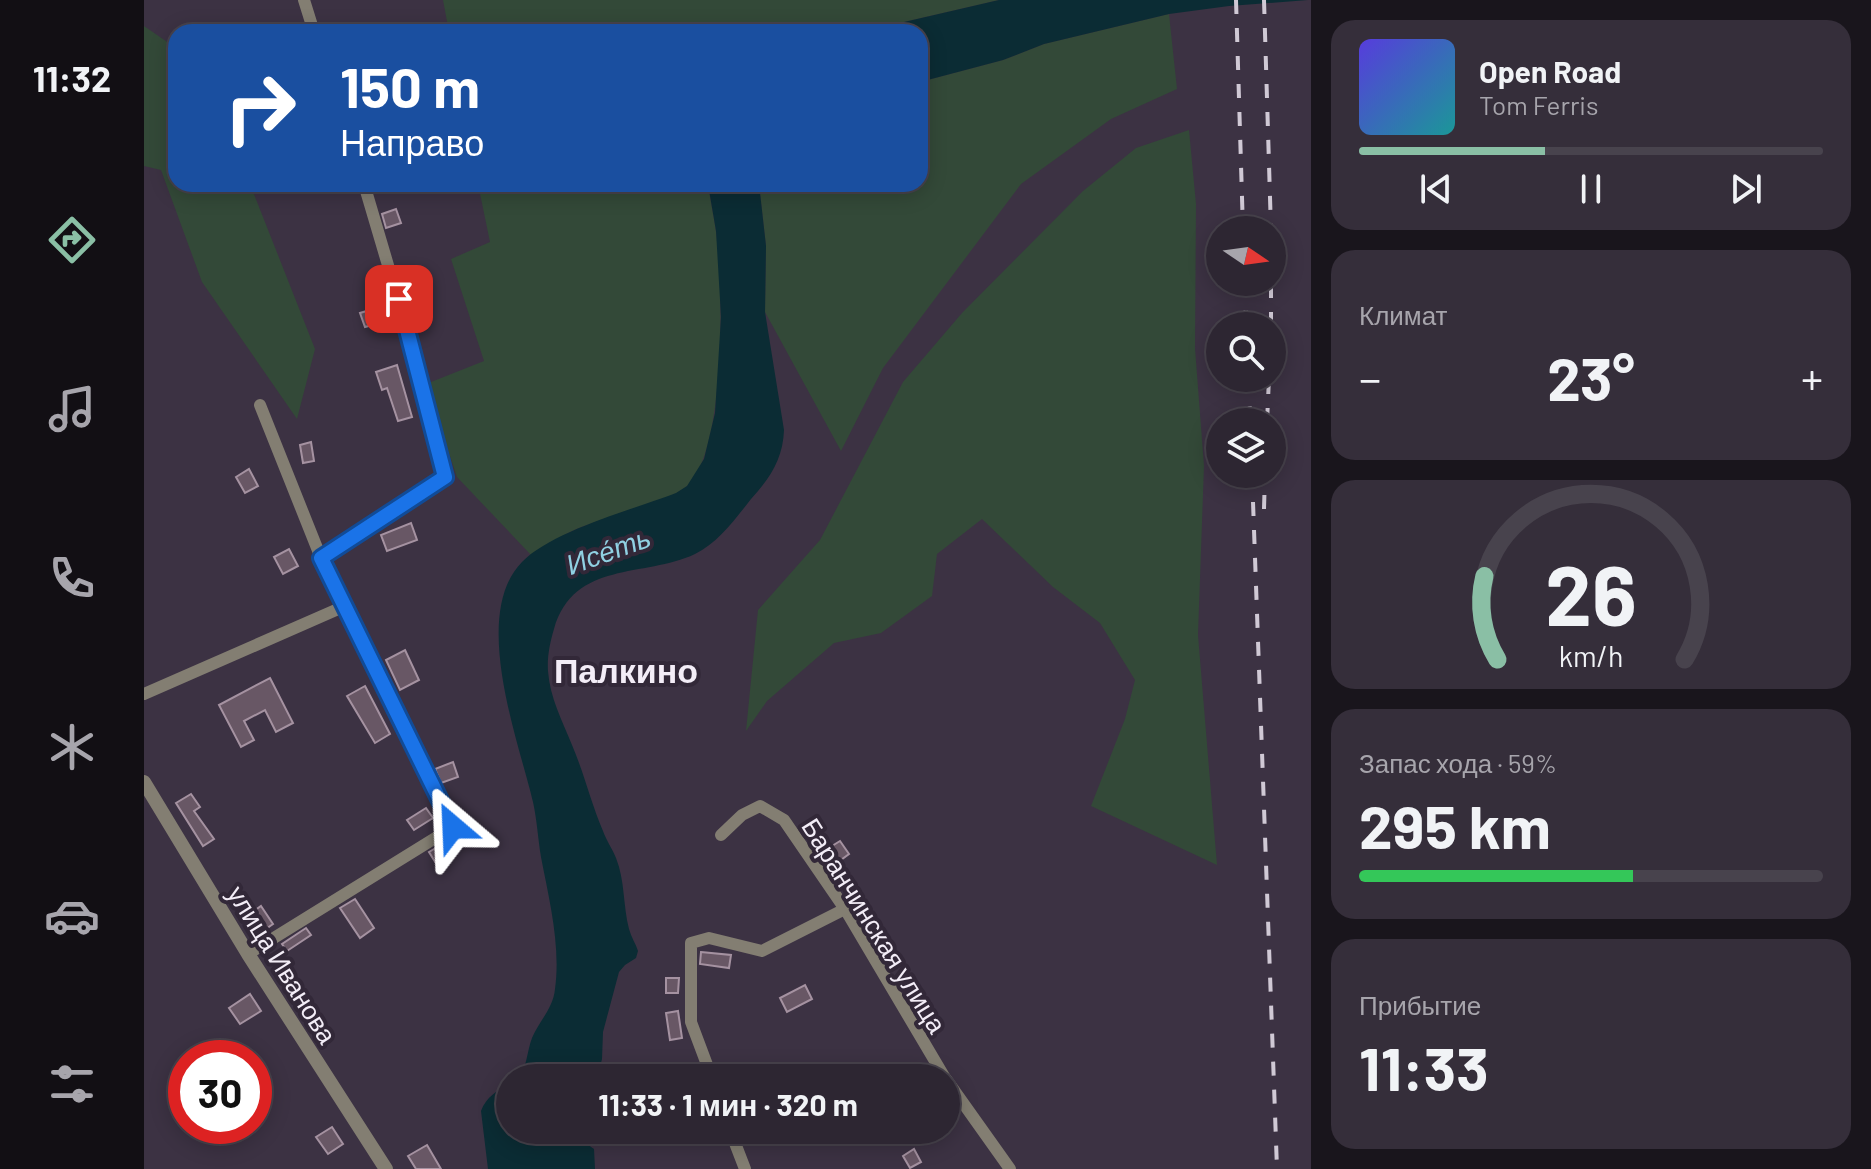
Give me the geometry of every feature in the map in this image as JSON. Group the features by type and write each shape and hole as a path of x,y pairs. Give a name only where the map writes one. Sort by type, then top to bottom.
{"street":[{"path":"304,0 312,24"},
{"path":"321,558 445,477 421,377 366,192"},
{"path":"248,954 453,827 321,558 260,405"},
{"path":"144,694 345,606"},
{"name":"улица Иванова","path":"144,782 248,954 386,1169"},
{"name":"Баранчинская улица","path":"721,835 742,815 760,806 784,820 845,909 937,1064"},
{"path":"707,1064 691,1022 691,943 709,938 762,951 845,909"},
{"name":"Баранчинская улица","path":"960,1099 1010,1169"},
{"path":"735,1144 745,1169"}],"shaded area":[{"path":"443,0 999,0 896,24 448,24"},
{"path":"1169,14 1177,89 1111,119 1021,184 883,368 841,451 765,312 766,246 760,192 928,192 928,80 1003,60 1044,44"},
{"path":"144,26 168,42 168,189 161,170 144,166"},
{"path":"1189,130 1196,204 1195,348 1204,466 1198,635 1217,865 1091,806 1125,719 1135,680 1100,623 1053,587 982,519 937,554 932,596 881,633 834,643 767,701 746,731 758,610 820,540 903,382 962,313 1083,191 1136,148"},
{"path":"169,192 253,192 315,349 297,419 202,282"},
{"path":"480,192 709,192 715,226 720,289 719,366 709,440 699,468 686,487 677,493 577,529 531,555 457,477 426,384 484,361 451,259 490,242"}],"water":[{"path":"999,0 1308,0 1169,14 1044,44 1003,60 928,80 928,24 896,24"},
{"name":"Исе́ть","path":"709,192 760,192 766,246 765,312 784,430 781,450 764,483 719,537 695,554 594,581 577,592 564,607 554,629 548,660 551,690 619,866 629,929 638,951 636,958 619,972 603,1032 601,1064 525,1064 532,1038 554,996 556,956 534,809 503,679 499,645 500,613 507,585 522,562 553,540 687,486 704,459 715,413 721,317 716,231"},
{"path":"496,1092 496,1144 587,1144 594,1149 595,1169 488,1169 481,1111"}],"building":[{"path":"396,209 401,223 386,228 382,214"},
{"path":"380,307 384,322 365,327 360,313"},
{"path":"397,365 412,417 398,421 387,388 382,390 376,372"},
{"path":"311,442 314,461 303,463 300,445"},
{"path":"249,469 258,486 245,493 236,477"},
{"path":"411,523 417,540 387,551 381,535"},
{"path":"289,549 298,566 283,574 274,557"},
{"path":"405,650 419,680 400,690 386,660"},
{"path":"270,678 293,723 276,732 265,710 244,721 254,740 241,747 219,705"},
{"path":"365,686 390,734 375,743 347,696"},
{"path":"453,762 458,777 441,783 435,769"},
{"path":"191,794 200,807 194,811 214,839 203,846 176,803"},
{"path":"426,808 433,818 414,830 407,820"},
{"path":"840,841 849,854 834,865 824,851"},
{"path":"446,842 454,855 437,865 429,852"},
{"path":"355,899 374,928 360,938 340,908"},
{"path":"261,906 273,924 256,936 243,919"},
{"path":"306,928 311,935 287,951 282,944"},
{"path":"701,952 731,955 729,968 700,964"},
{"path":"666,978 679,978 678,993 666,993"},
{"path":"805,985 812,999 787,1012 780,998"},
{"path":"250,994 261,1011 240,1024 229,1008"},
{"path":"678,1011 682,1038 670,1040 666,1013"},
{"path":"332,1127 343,1144 328,1154 316,1137"},
{"path":"427,1145 441,1169 416,1169 408,1156"},
{"path":"914,1149 921,1162 910,1168 903,1156"}],"railway":[{"path":"1236,0 1243,216"},
{"path":"1264,0 1271,216"},
{"path":"1245,296 1246,312"},
{"path":"1271,296 1271,312"},
{"path":"1249,392 1250,408"},
{"path":"1268,392 1268,408"},
{"path":"1253,488 1277,1169"},
{"path":"1264,509 1265,488"}],"district":[{"name":"Палкино","path":"626,669"}],"route":[{"path":"399,299 445,477 321,558 453,827"}]}
